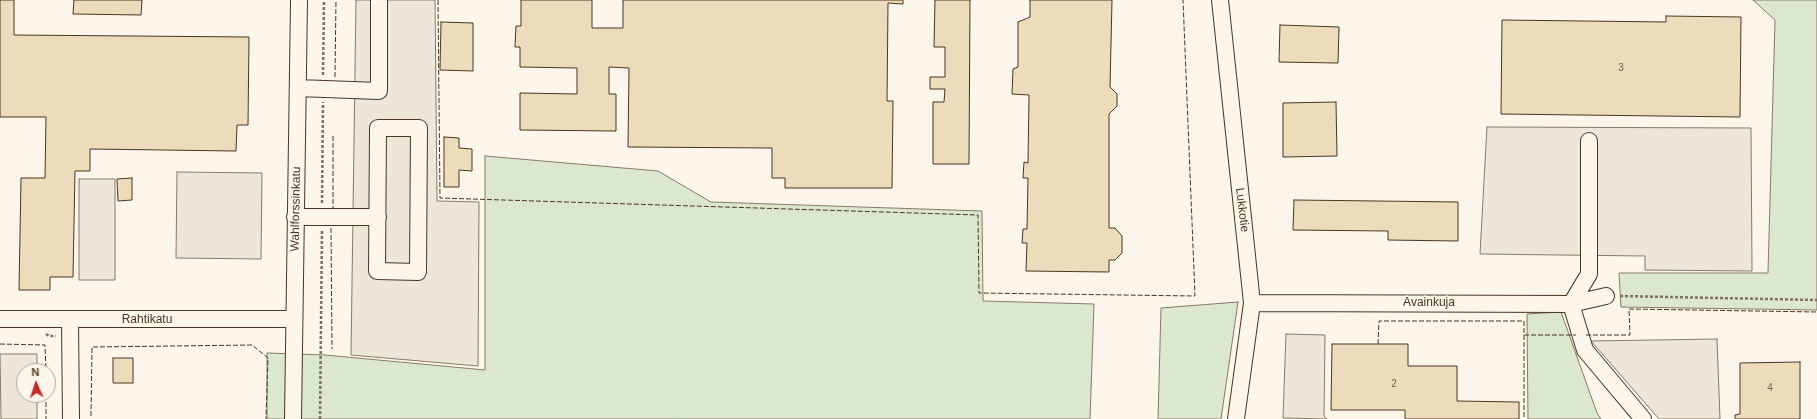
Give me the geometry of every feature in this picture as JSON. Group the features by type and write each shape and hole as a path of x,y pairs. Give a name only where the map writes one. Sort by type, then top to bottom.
{"street":[{"name":"Wahlforssinkatu","path":"293,419 299,0"},
{"path":"298,88 379,91 379,0"},
{"name":"Lukkotie","path":"1220,0 1252,303 1236,419"},
{"path":"378,128 418,128 418,272 378,271 378,217 378,128"},
{"path":"1589,141 1589,274 1571,304 1585,350 1643,419"},
{"path":"295,217 378,217"},
{"name":"Avainkuja","path":"1252,303 1571,304 1606,296"},
{"name":"Rahtikatu","path":"0,319 294,320"},
{"path":"70,320 71,419"}],"path":[{"path":"1606,296 1817,300"}],"green space":[{"path":"1753,0 1817,0 1817,310 1621,307 1619,273 1768,273 1775,20"},
{"path":"485,156 658,171 711,202 982,211 983,301 1094,304 1090,419 267,419 267,353 325,355 485,370"},
{"path":"1238,302 1221,419 1158,419 1161,308"},
{"path":"1561,312 1597,413 1601,419 1528,419 1527,314"}],"shaded area":[{"path":"356,0 435,0 437,201 479,202 478,366 351,355"},
{"path":"1487,127 1751,128 1752,271 1645,270 1645,256 1480,254"},
{"path":"177,172 262,173 261,259 176,258"},
{"path":"79,179 115,179 115,280 79,280"},
{"path":"1286,334 1325,335 1324,416 1327,419 1283,418"},
{"path":"1717,339 1720,419 1659,419 1591,341"},
{"path":"0,354 37,354 37,363 16,363 16,403 37,403 37,419 1,419"}],"building":[{"path":"0,0 14,0 14,35 249,37 248,125 237,125 236,151 90,149 90,171 75,171 73,277 50,277 50,290 19,290 21,178 45,178 46,117 0,117"},
{"path":"74,0 142,0 141,15 73,14"},
{"path":"521,0 592,0 592,28 623,28 623,0 903,0 903,4 888,3 887,101 893,101 892,188 785,188 785,178 772,178 772,148 628,147 629,68 609,67 609,94 616,94 616,131 520,130 520,93 577,94 577,68 520,67 520,47 515,47 516,26 521,26"},
{"path":"935,0 970,0 969,164 933,164 933,102 944,102 945,89 930,89 930,77 945,77 945,47 934,47"},
{"path":"1030,0 1112,0 1110,87 1117,94 1117,106 1109,114 1109,228 1115,228 1122,236 1122,253 1115,260 1109,260 1109,272 1026,271 1027,243 1022,243 1023,229 1027,229 1028,178 1023,178 1024,162 1028,163 1029,95 1012,94 1013,69 1018,67 1018,22 1030,17"},
{"path":"1666,16 1741,17 1740,117 1501,114 1502,20 1666,22"},
{"path":"441,22 473,23 473,71 440,70"},
{"path":"1280,25 1339,27 1338,63 1279,62"},
{"path":"1336,102 1337,156 1283,157 1283,103"},
{"path":"444,137 459,138 459,148 472,149 472,171 459,170 459,187 444,187"},
{"path":"132,178 132,200 118,201 117,179"},
{"path":"1294,200 1458,202 1458,241 1388,240 1388,231 1293,230"},
{"path":"1332,344 1408,344 1408,366 1457,366 1457,401 1519,402 1519,419 1405,419 1405,410 1331,410"},
{"path":"113,358 133,358 133,383 113,383"},
{"path":"1800,362 1800,419 1735,419 1735,415 1740,414 1740,363"}],"fence":[{"path":"335,77 336,0"},
{"path":"438,0 440,198 978,215 979,293 1195,296 1183,0"},
{"path":"333,136 333,208"},
{"path":"331,228 332,349"},
{"path":"1586,335 1630,335 1629,309 1817,312"},
{"path":"1378,344 1379,321 1524,321 1524,419"},
{"path":"1524,335 1576,335"},
{"path":"0,344 45,345 46,363"},
{"path":"91,416 92,347 252,345 268,358 266,419"},
{"path":"46,403 46,419"}]}
